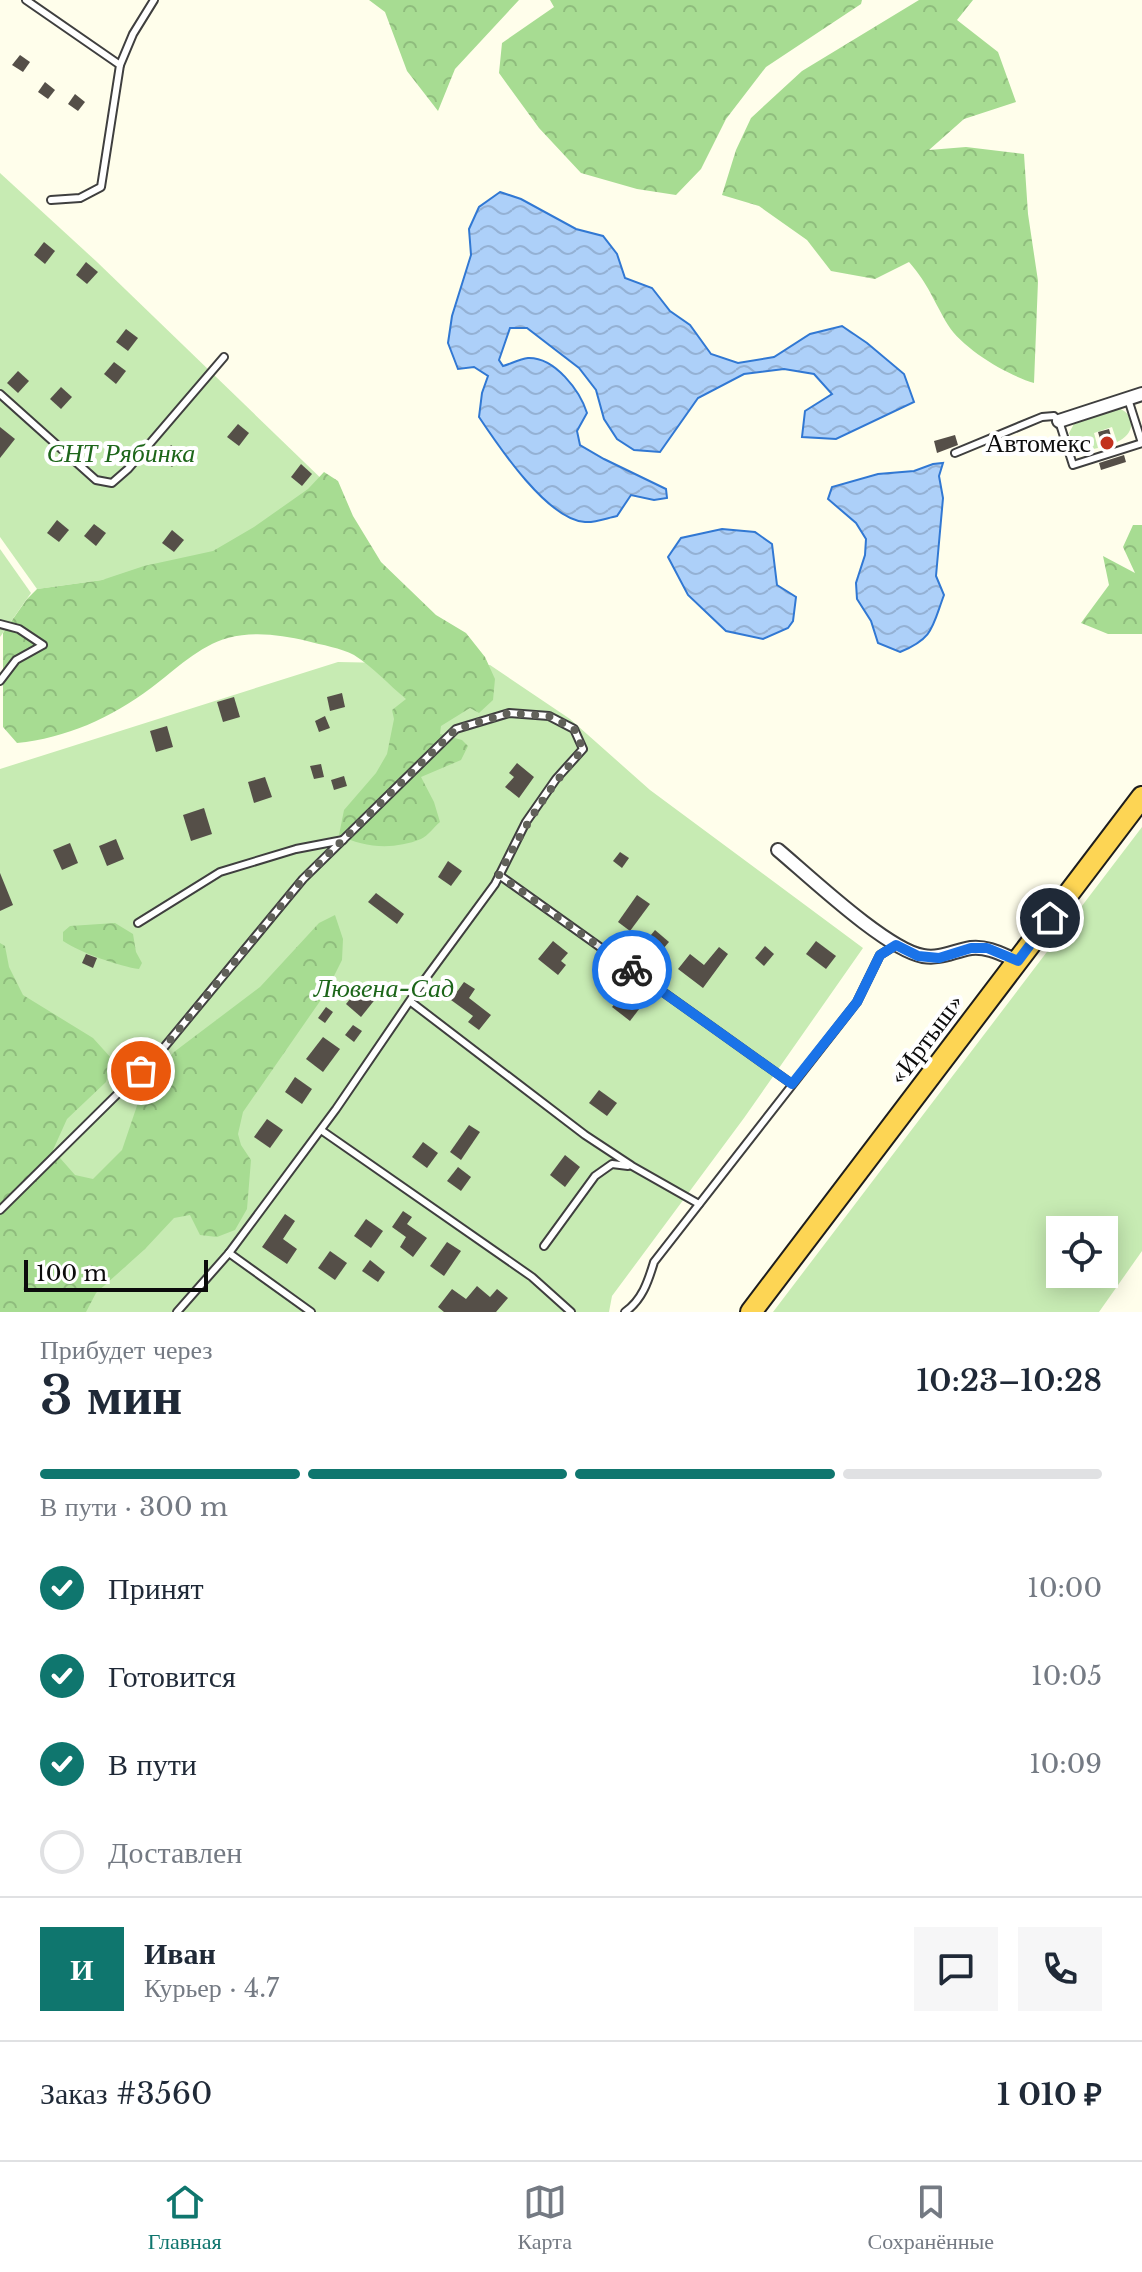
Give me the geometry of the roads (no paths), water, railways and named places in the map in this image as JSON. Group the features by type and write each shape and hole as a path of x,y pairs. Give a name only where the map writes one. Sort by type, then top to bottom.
{"highway":[{"name":"«Иртыш»","path":"751,1312 1142,797"}],"street":[{"path":"1059,421 1142,394"},
{"path":"778,850 896,945 918,956 939,958 971,948 987,948 1018,961"}],"lane":[{"path":"26,0 120,65"},
{"path":"51,200 80,198 101,187 120,65 133,34 154,0"},
{"path":"0,394 96,480 112,483 128,469 224,357"},
{"path":"955,453 1042,417 1054,416 1059,421 1073,465 1142,443 1128,399"},
{"path":"0,624 19,629 43,645 16,660 0,681"},
{"path":"0,1210 161,1051 303,879 456,729 509,713 549,716 574,729 583,749 556,779 526,822 499,875 321,1130 229,1253 177,1312"},
{"path":"138,923 220,872 296,849 343,840"},
{"path":"499,875 792,1084"},
{"path":"625,1312 634,1308 647,1286 654,1262 857,1002 880,955 896,945"},
{"path":"411,1002 585,1135 699,1204"},
{"path":"321,1130 532,1277 571,1312"},
{"path":"544,1246 595,1176 612,1164 632,1166"},
{"path":"229,1253 311,1312"}],"water":[{"path":"500,192 521,199 576,229 603,236 617,254 625,278 652,288 670,311 690,325 711,354 738,363 774,357 810,334 842,326 904,374 914,402 836,439 802,437 805,411 832,394 814,374 784,369 744,374 698,398 660,452 634,450 617,439 604,419 596,390 579,368 527,328 510,328 499,360 503,366 528,358 538,359 557,369 579,395 587,413 577,431 580,445 666,489 667,498 654,500 631,495 617,516 589,522 571,518 540,496 499,446 479,417 488,376 474,367 458,369 448,343 452,316 471,255 469,229 479,207"},
{"path":"943,463 939,476 943,498 936,576 944,595 926,636 900,652 878,643 871,621 857,599 856,583 865,555 866,539 856,523 828,499 832,487 878,474 914,471"},
{"path":"722,529 755,532 772,544 777,585 796,597 793,621 788,628 763,639 726,631 688,595 668,557 681,538"}],"place":[{"name":"Автомекс","path":"1107,443"}],"park label":[{"name":"СНТ Рябинка","path":"121,453"},
{"name":"Лювена-Сад","path":"384,988"}]}
